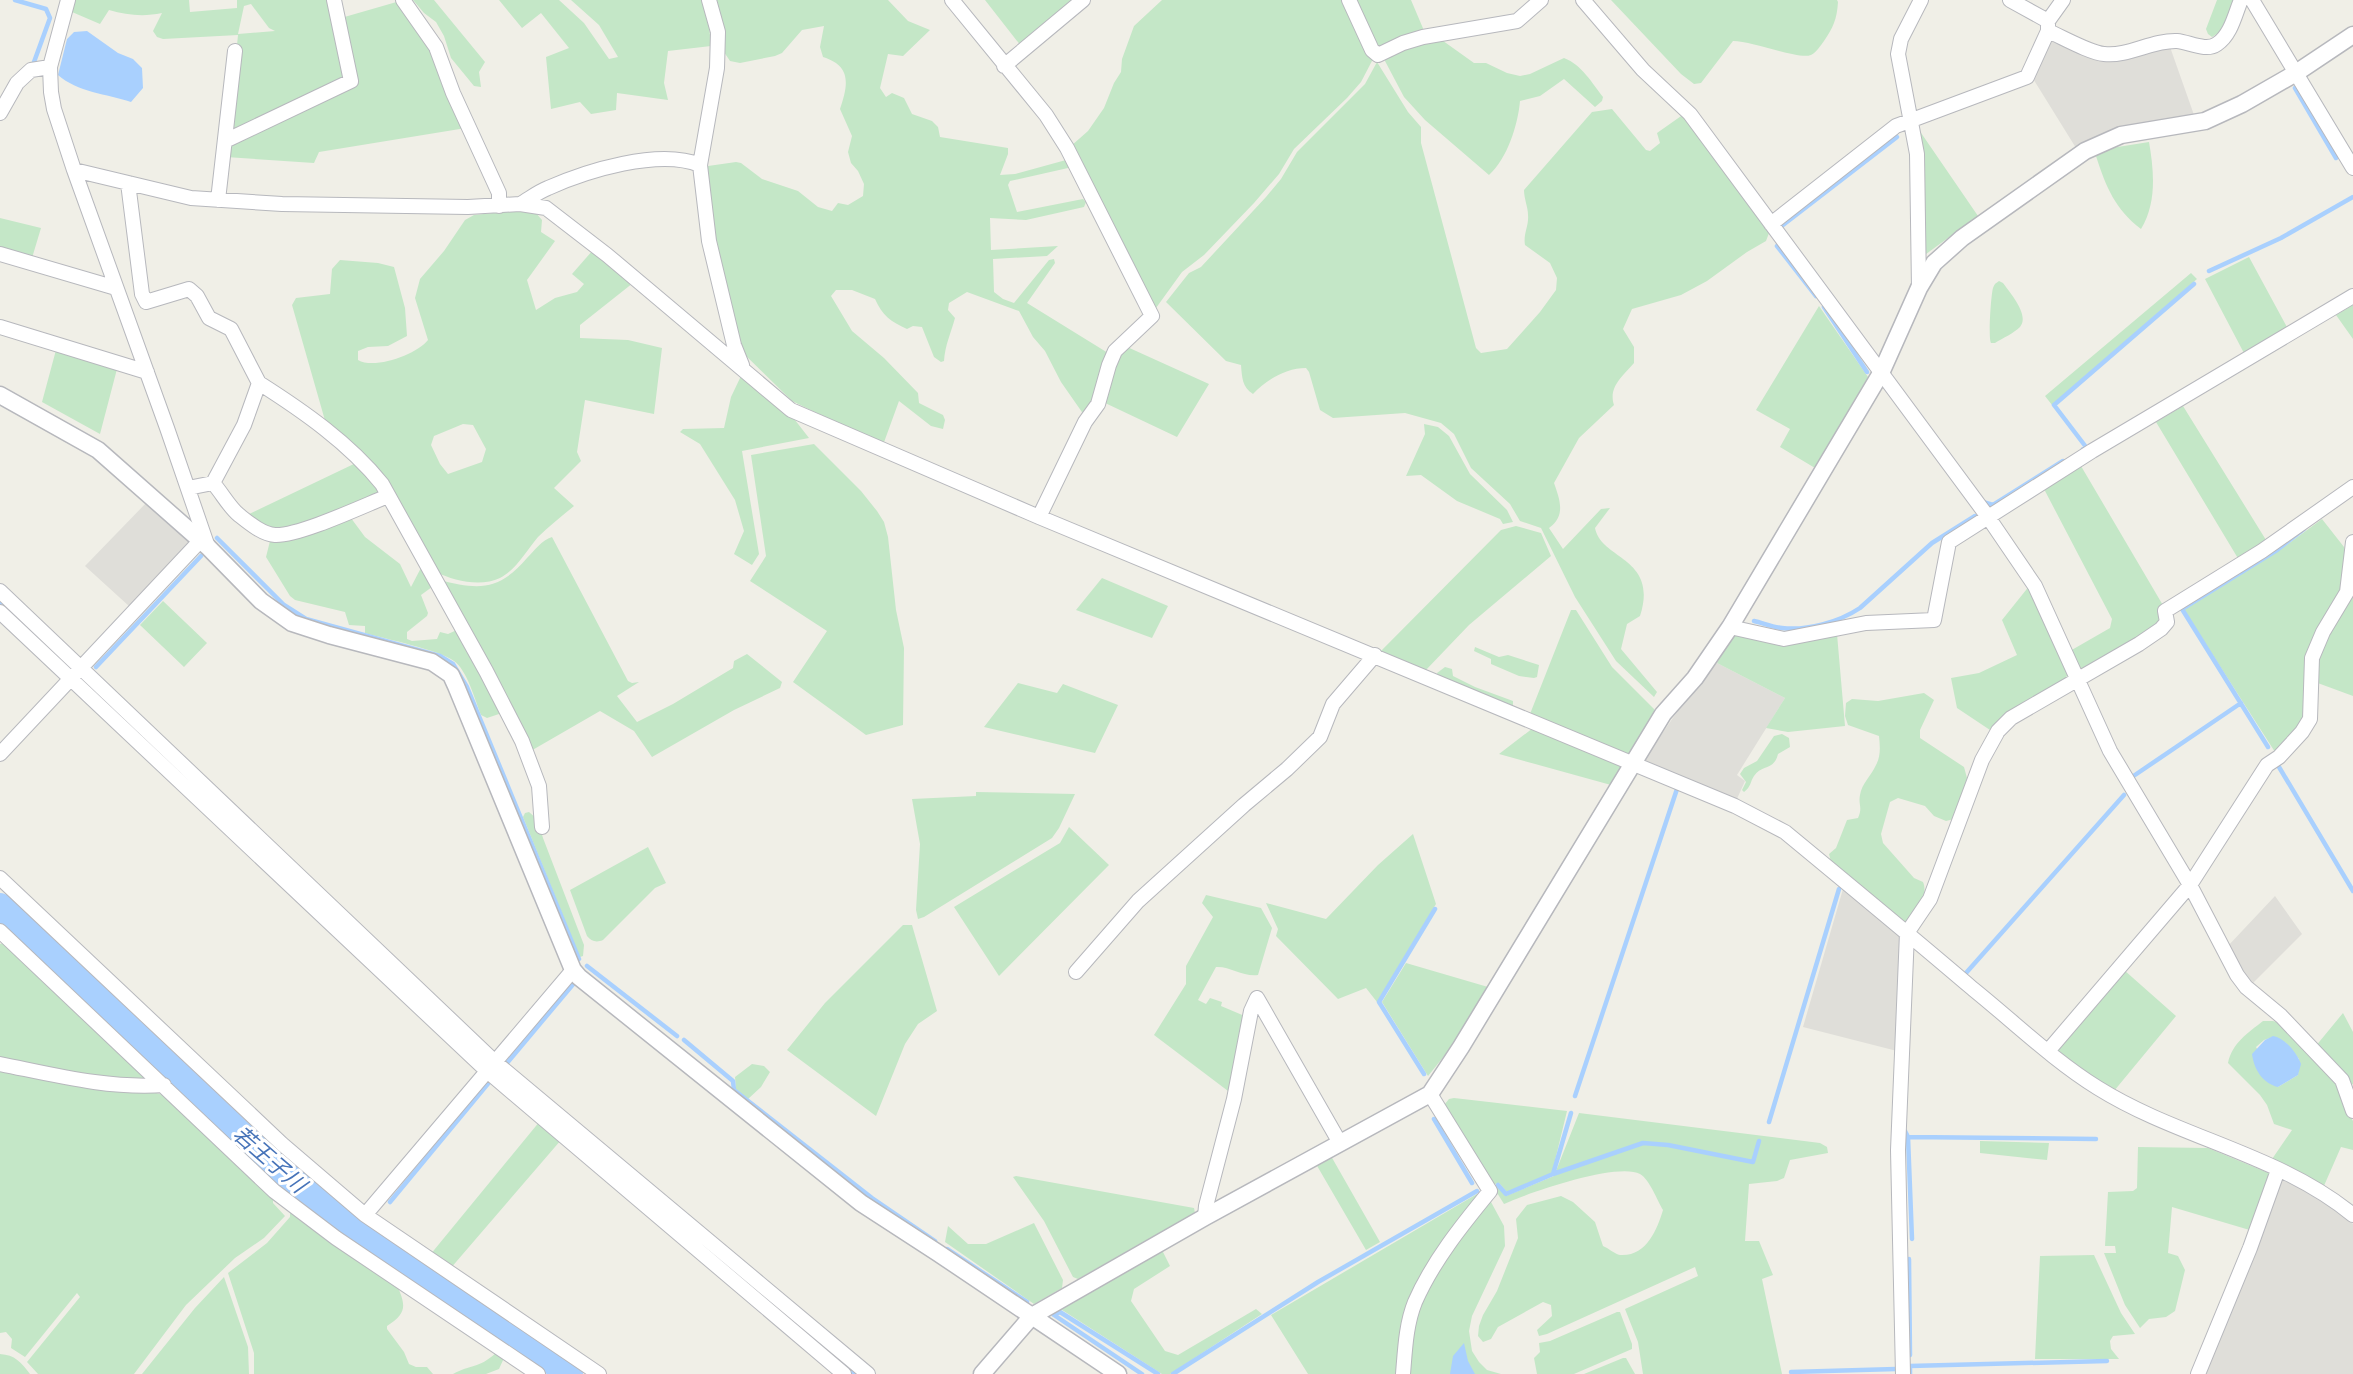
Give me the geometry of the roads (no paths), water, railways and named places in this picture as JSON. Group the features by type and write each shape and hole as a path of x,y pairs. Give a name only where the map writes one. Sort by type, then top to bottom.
{"street":[{"path":"225,141 351,81 334,0"},
{"path":"403,0 436,47 453,93 499,193 499,206"},
{"path":"709,0 718,32 717,68 700,165 709,241 734,345 743,367"},
{"path":"952,0 1046,115 1067,148 1152,316 1115,351 1098,404 1085,422 1039,517"},
{"path":"1004,66 1083,0"},
{"path":"1349,0 1372,50 1378,56 1403,43 1423,37 1517,21 1541,0"},
{"path":"1583,0 1643,70 1690,114 1988,517 2035,586 2110,751 2190,885 2237,975 2246,987 2281,1016 2342,1080 2353,1111"},
{"path":"1918,288 1917,154 1898,54 1901,39 1921,0"},
{"path":"2010,0 2048,26 2103,54 2125,52 2163,42 2177,41 2203,47 2216,46 2227,36 2241,0"},
{"path":"1771,224 1896,126 2027,77 2048,26 2062,0"},
{"path":"2252,0 2353,168"},
{"path":"65,1 50,67 52,101 74,170 188,488 204,544"},
{"path":"982,1374 1032,1316 1205,1217 1430,1094 1461,1047 1663,714 1695,678 1730,627 1881,373 1918,288 1934,263 1962,238 2085,150 2121,135 2205,121 2242,104 2296,73 2353,35"},
{"path":"218,200 235,51"},
{"path":"0,113 17,82 31,70 50,67"},
{"path":"520,204 545,189 581,175 623,165 657,160 690,161 700,165"},
{"path":"74,170 191,198 282,204 499,206 520,204 546,208 743,367 791,410 1039,517 1735,806 1785,832 2048,1051 2096,1087 2128,1105 2278,1170 2350,1209"},
{"path":"128,183 142,294 146,302 189,289 197,296 209,318 231,329 259,383 297,408 358,458 382,484 486,671 522,741 539,786 542,827"},
{"path":"0,254 116,288"},
{"path":"1730,627 1784,639 1866,623 1934,620 1949,542 2102,445 2353,296"},
{"path":"0,327 147,372"},
{"path":"213,483 244,425 259,383"},
{"path":"0,395 98,450 204,544 261,601 292,623 329,636 432,662 451,675 573,970 579,977 861,1203 1118,1374"},
{"path":"188,488 213,483"},
{"path":"213,483 236,513 256,528 272,535 287,534 303,529 388,496"},
{"path":"1903,1374 1898,1150 1907,933 1930,899 1982,760 1998,731 2011,718 2161,629 2167,622 2165,611 2262,551 2353,487"},
{"path":"2048,1051 2190,885 2267,765 2279,757 2302,732 2310,719 2312,657 2323,632 2347,592 2353,542"},
{"path":"0,754 81,668 204,544"},
{"path":"0,591 491,1066 868,1374"},
{"path":"0,612 70,680 491,1066 844,1374"},
{"path":"1076,972 1138,901 1320,737 1333,704 1375,655"},
{"path":"0,878 282,1144 365,1215 599,1374"},
{"path":"0,931 274,1191 336,1238 538,1374"},
{"path":"365,1215 573,970"},
{"path":"1205,1217 1234,1099 1251,1011 1257,998 1340,1143"},
{"path":"0,1064 93,1083 164,1085"},
{"path":"1404,1374 1406,1337 1414,1303 1437,1261 1490,1191 1430,1094"},
{"path":"2198,1374 2250,1248 2278,1170"}],"water":[{"path":"87,31 118,53 133,59 142,68 143,88 131,102 83,89 58,75 67,39 74,32"},
{"path":"2273,1036 2290,1047 2301,1064 2298,1075 2278,1087 2263,1079 2252,1054 2265,1040"},
{"path":"1464,1343 1468,1361 1475,1374 1450,1374 1453,1356"}],"waterway":[{"path":"15,0 46,9 50,18 34,62"},
{"path":"2295,88 2336,158"},
{"path":"1783,225 1897,137"},
{"path":"2209,271 2281,238 2353,197"},
{"path":"1777,246 1816,296"},
{"path":"2083,449 2086,447 2054,405 2194,284"},
{"path":"1824,307 1867,372"},
{"path":"1983,502 1993,505 2063,461"},
{"path":"1754,621 1792,629 1812,627 1842,617 1860,608 1932,543 1975,516"},
{"path":"2268,747 2182,609 2277,550 2304,529"},
{"path":"217,538 284,605 306,619 440,656 453,664 467,687 579,959"},
{"path":"96,667 201,556"},
{"path":"0,602 71,670"},
{"path":"81,679 208,798"},
{"path":"2132,777 2241,703"},
{"path":"2279,767 2353,891"},
{"path":"1575,1096 1677,789"},
{"path":"1966,973 2124,795"},
{"path":"1769,1122 1839,889"},
{"name":"若王子川","path":"0,906 274,1165 349,1224 570,1374"},
{"path":"1424,1074 1379,1002 1435,909"},
{"path":"587,966 677,1036"},
{"path":"507,1063 575,982"},
{"path":"684,1040 733,1081 734,1090 872,1198 935,1241"},
{"path":"390,1202 491,1080"},
{"path":"176,1086 188,1084"},
{"path":"1553,1174 1571,1113"},
{"path":"1434,1119 1472,1183"},
{"path":"1905,1131 1908,1137 1912,1239"},
{"path":"1908,1137 2096,1139"},
{"path":"1498,1185 1506,1194 1553,1174 1643,1143 1668,1145 1753,1162 1759,1141"},
{"path":"1173,1374 1318,1282 1477,1191"},
{"path":"660,1209 855,1374"},
{"name":"若王子川","path":"363,1234 368,1228"},
{"path":"947,1249 1027,1302"},
{"path":"1909,1259 1910,1355"},
{"path":"1054,1315 1060,1312 1158,1374"},
{"path":"1054,1315 1142,1374"},
{"path":"1910,1374 1910,1366 2107,1361"},
{"path":"1791,1372 1896,1369"}]}
